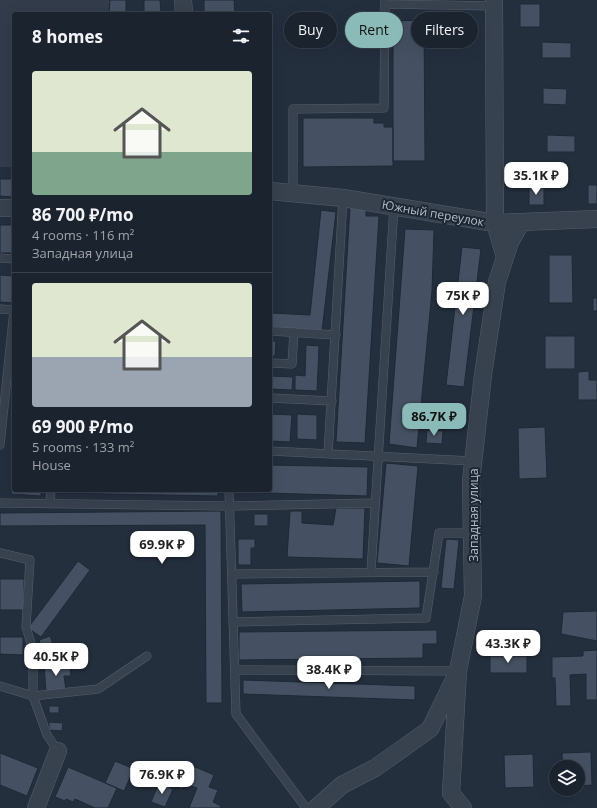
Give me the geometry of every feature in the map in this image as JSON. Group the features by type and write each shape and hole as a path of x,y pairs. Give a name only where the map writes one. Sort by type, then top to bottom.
{"street":[{"path":"184,0 184,12"},
{"path":"494,3 495,223 505,257"},
{"name":"Южный переулок","path":"272,191 343,198 495,223 597,219"},
{"path":"0,208 12,208"},
{"name":"Западная улица","path":"463,808 451,793 458,671 474,596 471,481 483,375 497,282 510,242 521,223"},
{"path":"316,808 342,785 376,768 430,730 458,671"},
{"path":"36,808 58,751"}],"lane":[{"path":"293,193 293,109 384,108 385,2 494,3"},
{"path":"328,454 343,198"},
{"path":"371,572 374,503 394,206"},
{"path":"0,258 12,260"},
{"path":"0,309 12,310"},
{"path":"0,445 12,329"},
{"path":"272,331 336,335"},
{"path":"272,363 292,364 294,332"},
{"path":"272,398 332,401"},
{"path":"272,451 474,460"},
{"path":"50,492 50,504"},
{"path":"229,492 236,714 306,808"},
{"path":"0,503 229,506 374,503"},
{"path":"233,622 426,618 439,534 472,532"},
{"path":"0,552 30,560 26,627 33,650 33,696 47,735 58,751"},
{"path":"232,574 434,572"},
{"path":"0,686 33,696 98,688 147,656"},
{"path":"235,670 458,671"}],"shaded area":[{"path":"0,0 110,0 109,12 12,12 12,167 0,167"}],"building":[{"path":"110,0 126,0 126,12 109,12"},
{"path":"144,0 160,0 161,12 144,12"},
{"path":"204,0 234,0 235,12 204,12"},
{"path":"520,4 540,4 540,27 520,27"},
{"path":"411,20 411,48 424,48 425,161 393,161 393,48 403,48 403,21"},
{"path":"542,42 571,43 571,58 542,58"},
{"path":"543,88 567,89 566,105 543,104"},
{"path":"303,118 374,118 374,123 384,123 384,127 393,127 393,166 303,167"},
{"path":"547,135 575,136 575,152 547,152"},
{"path":"0,179 12,179 12,197 0,196"},
{"path":"588,185 597,185 597,204 588,204"},
{"path":"529,187 544,187 544,205 529,205"},
{"path":"350,207 366,207 366,216 379,216 365,443 336,442"},
{"path":"321,210 336,212 322,331 272,328 272,313 310,315"},
{"path":"0,225 12,225 12,253 0,253"},
{"path":"405,229 434,230 432,291 417,448 389,444"},
{"path":"462,247 481,249 464,387 446,385"},
{"path":"549,255 572,255 573,303 549,303"},
{"path":"0,275 12,276 12,303 0,302"},
{"path":"593,298 597,298 597,311 593,311"},
{"path":"545,336 575,336 575,369 545,369"},
{"path":"272,341 276,341 275,356 272,356"},
{"path":"306,345 319,346 317,391 295,390 295,375 305,376"},
{"path":"589,371 589,380 597,380 597,400 578,400 578,372"},
{"path":"272,376 293,377 292,390 272,389"},
{"path":"272,414 292,415 290,442 272,441"},
{"path":"297,414 317,415 317,440 297,439"},
{"path":"545,427 547,478 519,479 518,428"},
{"path":"427,430 443,431 442,444 426,443"},
{"path":"386,463 418,466 409,566 377,563"},
{"path":"272,465 368,467 367,496 234,492 272,492"},
{"path":"12,480 12,492 41,492 41,496 11,494"},
{"path":"218,492 218,496 57,493"},
{"path":"336,508 365,508 363,559 287,557 290,511 302,511 302,523 333,525"},
{"path":"221,511 222,703 206,703 205,525 0,526 0,513"},
{"path":"254,514 268,514 268,526 254,526"},
{"path":"238,539 255,539 255,548 251,548 251,565 238,565"},
{"path":"446,539 459,540 454,589 441,588"},
{"path":"78,561 90,570 41,637 28,628"},
{"path":"0,579 24,579 24,610 0,610"},
{"path":"420,581 420,608 242,612 241,584"},
{"path":"597,611 597,641 561,634 563,612"},
{"path":"437,630 437,644 423,644 423,658 239,660 239,632"},
{"path":"50,636 53,644 42,648 39,640"},
{"path":"0,637 23,637 23,655 0,654"},
{"path":"52,647 55,654 44,659 41,651"},
{"path":"597,650 597,700 586,700 586,674 570,675 571,706 556,706 555,678 552,678 552,657 583,656 583,651"},
{"path":"490,656 527,656 527,673 490,673"},
{"path":"70,664 71,676 64,676 66,690 46,692 44,665"},
{"path":"243,680 415,686 415,700 243,694"},
{"path":"49,706 59,706 59,713 49,713"},
{"path":"49,722 63,723 62,731 49,730"},
{"path":"591,752 592,785 585,786 585,760 562,760 562,753"},
{"path":"0,753 38,768 27,796 0,785"},
{"path":"533,754 534,787 505,788 504,755"},
{"path":"115,761 134,769 124,791 105,783"},
{"path":"193,766 214,775 209,787 218,790 213,802 221,806 220,808 189,808 197,788 185,784"},
{"path":"68,767 117,788 108,808 95,808 75,799 73,802 55,797"},
{"path":"173,773 187,779 183,789 168,784"},
{"path":"159,783 173,789 165,807 151,802"}]}
